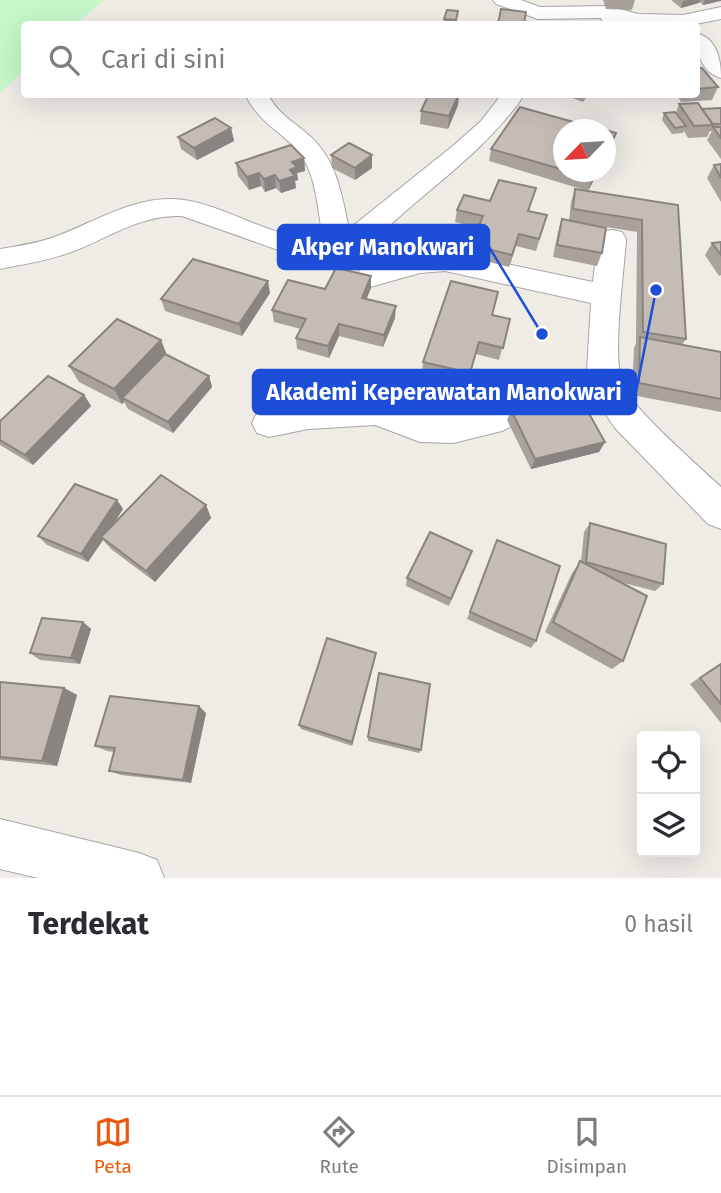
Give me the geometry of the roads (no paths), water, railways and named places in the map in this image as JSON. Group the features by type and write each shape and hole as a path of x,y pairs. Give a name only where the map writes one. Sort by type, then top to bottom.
{"street":[{"path":"503,0 538,13 609,12 645,21"},
{"path":"700,23 721,13"},
{"path":"612,21 632,19"},
{"path":"700,43 721,71"},
{"path":"258,98 266,112 312,152 323,176 338,245"},
{"path":"0,260 55,247 143,213 167,207 185,208 301,248 338,245 364,232 463,150 489,126 511,98"},
{"path":"612,239 603,342 606,389 627,418 721,512"},
{"path":"370,276 420,263 445,261 607,296"},
{"path":"269,423 308,415 377,411 420,428 453,429 490,421 559,387 605,381"},
{"path":"0,844 139,878"}],"place":[{"name":"Akademi Keperawatan Manokwari","path":"656,290"},
{"name":"Akper Manokwari","path":"542,334"}]}
